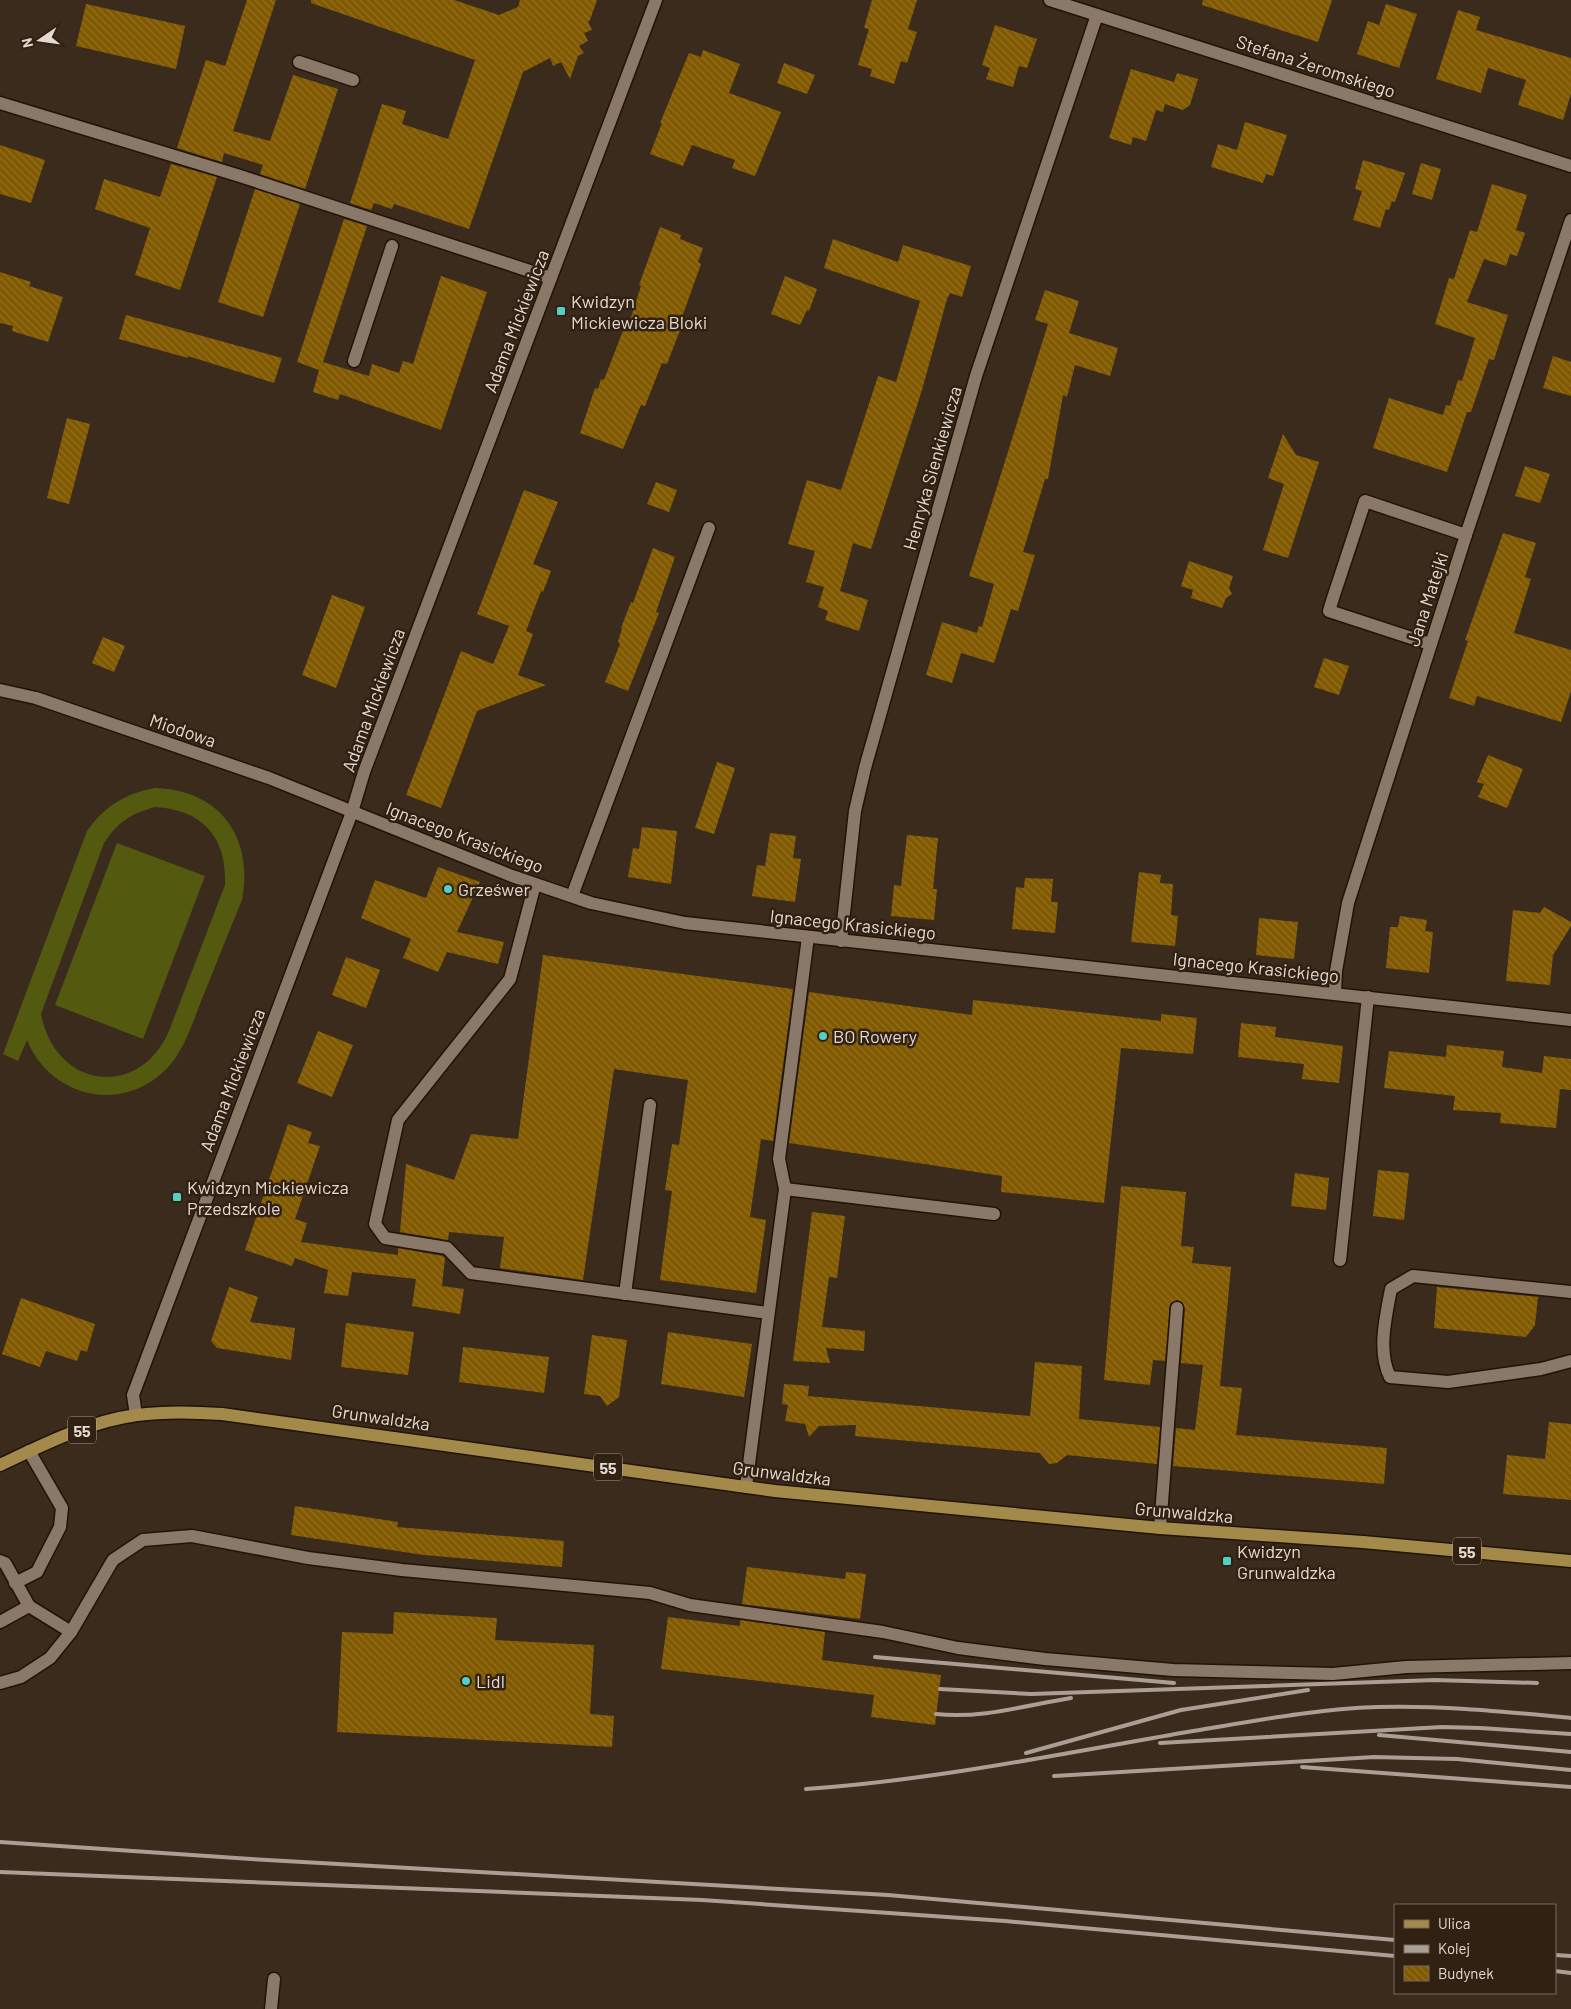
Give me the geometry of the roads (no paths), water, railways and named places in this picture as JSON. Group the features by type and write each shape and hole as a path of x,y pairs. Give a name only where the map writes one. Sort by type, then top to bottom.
{"main road":[{"name":"Grunwaldzka","path":"0,1465 29,1451 95,1425 136,1415 184,1412 222,1414 746,1487 1160,1528 1363,1542 1571,1561"}],"street":[{"name":"Adama Mickiewicza","path":"136,1415 133,1395 352,812 364,772 656,0"},
{"name":"Stefana Żeromskiego","path":"1050,0 1571,166"},
{"name":"Henryka Sienkiewicza","path":"842,941 855,811 866,768 976,376 1097,15"},
{"path":"299,62 353,80"},
{"path":"0,103 240,176 551,278"},
{"name":"Jana Matejki","path":"1335,994 1336,971 1348,903 1430,644 1571,220"},
{"path":"354,361 392,246"},
{"path":"1430,644 1330,611 1365,501 1466,535"},
{"path":"572,896 709,528"},
{"name":"Miodowa","path":"0,690 36,698 260,774 352,812"},
{"name":"Ignacego Krasickiego","path":"352,812 535,884 591,903 685,923 1571,1020"},
{"path":"535,884 510,978 398,1120 375,1224 384,1238 447,1248 471,1273 768,1313"},
{"path":"746,1487 785,1189 779,1159 808,937"},
{"path":"1340,1260 1368,997"},
{"path":"625,1294 650,1105"},
{"path":"785,1189 994,1214"},
{"path":"1571,1292 1413,1276 1391,1289 1384,1329 1384,1366 1390,1377 1448,1382 1541,1369 1571,1361"},
{"path":"1160,1528 1177,1308"},
{"path":"15,1583 37,1572 60,1527 62,1508 29,1451"},
{"path":"0,1683 20,1677 50,1658 71,1632 114,1560 143,1540 192,1536 308,1558 364,1565 650,1593 690,1605 883,1632 958,1648 1046,1659 1173,1670 1324,1674 1443,1665 1571,1663"},
{"path":"0,1561 5,1564 30,1606 71,1632"},
{"path":"0,1622 30,1606"},
{"path":"271,2009 274,1979"}],"railway":[{"path":"875,1657 1174,1683"},
{"path":"940,1689 1031,1694 1435,1680 1537,1683"},
{"path":"1026,1753 1181,1710 1308,1690"},
{"path":"936,1714 971,1715 988,1713 1071,1698"},
{"path":"806,1789 855,1785 952,1772 1049,1757 1239,1723 1331,1710 1377,1707 1426,1707 1571,1718"},
{"path":"1160,1743 1442,1727 1571,1734"},
{"path":"1379,1735 1571,1752"},
{"path":"1054,1776 1374,1757 1457,1759 1571,1770"},
{"path":"1302,1767 1571,1787"},
{"path":"0,1842 251,1859 888,1895 1394,1940"},
{"path":"0,1872 702,1900 1005,1921 1394,1956"},
{"path":"1556,1955 1571,1956"},
{"path":"1556,1971 1571,1973"}],"place":[{"name":"Kwidzyn Mickiewicza Bloki","path":"561,311"},
{"name":"Grześwer","path":"448,889"},
{"name":"BO Rowery","path":"823,1036"},
{"name":"Kwidzyn Mickiewicza Przedszkole","path":"177,1197"},
{"name":"Kwidzyn Grunwaldzka","path":"1227,1561"},
{"name":"Lidl","path":"466,1681"}]}
